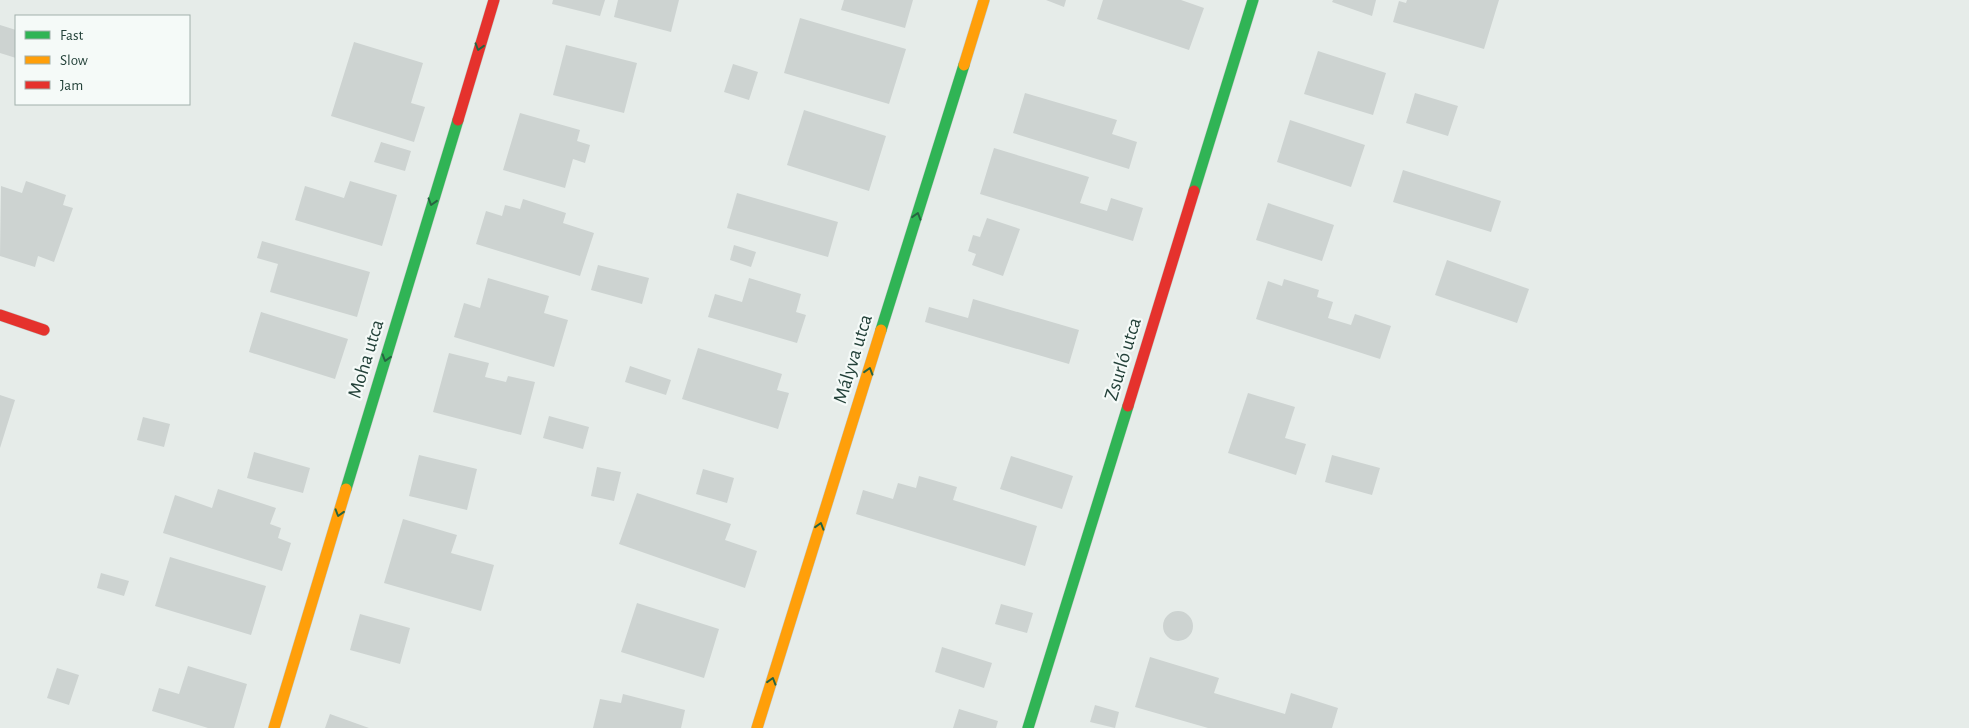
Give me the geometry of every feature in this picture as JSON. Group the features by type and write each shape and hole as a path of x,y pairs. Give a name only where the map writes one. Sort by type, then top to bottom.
{"street":[{"name":"Moha utca","path":"274,728 494,0"},
{"name":"Mályva utca","path":"757,728 984,0"},
{"name":"Zsurló utca","path":"1028,728 1253,0"},
{"path":"0,315 44,330"}],"building":[{"path":"553,0 605,0 600,16 552,4"},
{"path":"618,0 679,0 671,32 614,17"},
{"path":"844,0 913,0 905,28 841,10"},
{"path":"1046,0 1066,0 1064,7"},
{"path":"1103,0 1181,0 1204,8 1189,50 1097,19"},
{"path":"1333,0 1376,0 1372,16 1332,2"},
{"path":"1407,0 1499,0 1484,49 1393,22 1399,1 1406,3"},
{"path":"800,18 906,49 889,104 784,73"},
{"path":"0,25 15,30 15,58 0,53"},
{"path":"354,42 423,63 411,103 425,107 414,142 331,116"},
{"path":"566,45 637,63 624,113 553,95"},
{"path":"1318,51 1386,73 1373,115 1304,94"},
{"path":"733,64 758,72 749,100 724,92"},
{"path":"1025,93 1117,120 1112,134 1137,142 1129,169 1013,133"},
{"path":"1415,93 1458,106 1448,136 1406,123"},
{"path":"804,110 886,136 869,191 787,165"},
{"path":"520,113 580,130 577,141 590,145 585,163 573,159 565,188 503,170"},
{"path":"1290,120 1365,145 1351,187 1277,162"},
{"path":"381,142 411,151 405,171 374,162"},
{"path":"994,148 1089,177 1080,203 1107,211 1111,198 1143,208 1133,241 980,194"},
{"path":"1403,170 1501,201 1491,232 1393,202"},
{"path":"26,181 66,195 63,205 73,208 54,262 38,256 35,267 0,256 1,186 22,193"},
{"path":"350,181 397,195 382,246 295,220 305,186 344,198"},
{"path":"737,193 838,222 828,257 727,228"},
{"path":"523,199 566,213 563,223 594,233 580,276 476,244 486,211 502,216 505,205 520,209"},
{"path":"1268,203 1334,225 1322,261 1256,240"},
{"path":"987,218 1020,229 1003,276 972,265 976,254 968,251 973,235 980,237"},
{"path":"262,241 370,272 357,317 270,292 278,264 257,258"},
{"path":"734,245 756,252 751,267 730,260"},
{"path":"1447,260 1529,289 1517,323 1435,295"},
{"path":"598,265 649,278 642,304 591,290"},
{"path":"488,278 549,296 544,313 568,320 554,367 454,337 464,303 480,308"},
{"path":"749,278 801,294 796,312 806,315 797,343 708,317 715,294 742,302"},
{"path":"1284,279 1319,290 1317,297 1333,302 1328,318 1351,325 1355,314 1391,326 1380,359 1256,319 1268,281 1282,286"},
{"path":"973,299 1079,330 1069,364 925,322 929,307 968,318"},
{"path":"261,312 348,339 335,379 249,352"},
{"path":"698,348 782,374 777,390 789,393 778,429 682,399"},
{"path":"449,353 489,363 485,377 506,382 508,376 535,382 521,435 433,412"},
{"path":"630,366 671,380 666,395 625,382"},
{"path":"1248,393 1295,407 1285,438 1306,444 1296,475 1228,453"},
{"path":"0,395 15,400 0,448"},
{"path":"549,416 589,427 583,449 543,438"},
{"path":"143,417 170,424 164,447 137,440"},
{"path":"254,452 310,468 303,493 247,478"},
{"path":"419,455 477,469 467,510 409,496"},
{"path":"1332,455 1380,468 1372,495 1325,482"},
{"path":"1011,456 1073,476 1062,509 1000,489"},
{"path":"597,467 621,472 614,501 591,496"},
{"path":"703,469 734,478 727,503 696,494"},
{"path":"919,476 957,487 953,500 1037,526 1025,566 856,514 863,490 893,499 898,483 916,488"},
{"path":"218,489 276,508 270,524 281,528 278,538 291,543 282,571 163,533 175,495 212,508"},
{"path":"637,493 731,524 725,540 757,551 745,588 619,544"},
{"path":"403,519 457,535 451,553 494,565 481,611 384,583"},
{"path":"170,557 266,586 251,635 155,606"},
{"path":"101,573 129,581 124,596 97,588"},
{"path":"637,603 719,629 704,678 621,652"},
{"path":"1001,604 1033,613 1027,633 995,624"},
{"path":"1178,611 1189,615 1193,626 1189,637 1178,641 1167,637 1163,626 1167,615"},
{"path":"360,614 410,628 400,664 350,650"},
{"path":"942,647 992,663 984,688 935,672"},
{"path":"1150,657 1219,678 1214,693 1285,714 1291,693 1338,708 1332,728 1208,728 1135,707"},
{"path":"188,666 247,684 234,728 208,728 152,711 159,688 179,694"},
{"path":"57,668 79,675 69,705 47,698"},
{"path":"623,694 685,710 681,728 593,728 600,699 621,703"},
{"path":"1095,705 1119,712 1115,728 1090,722"},
{"path":"959,709 998,721 996,728 953,728"},
{"path":"330,714 369,728 325,728"}],"traffic: fast":[{"path":"1194,191 1253,0"},
{"path":"881,330 964,65"},
{"path":"346,489 458,120"},
{"path":"1028,728 1128,406"}],"traffic: slow":[{"path":"964,65 984,0"},
{"path":"757,728 881,330"},
{"path":"274,728 346,489"}],"traffic: jam":[{"path":"458,120 494,0"},
{"path":"1128,406 1194,191"},
{"path":"0,315 44,330"}]}
